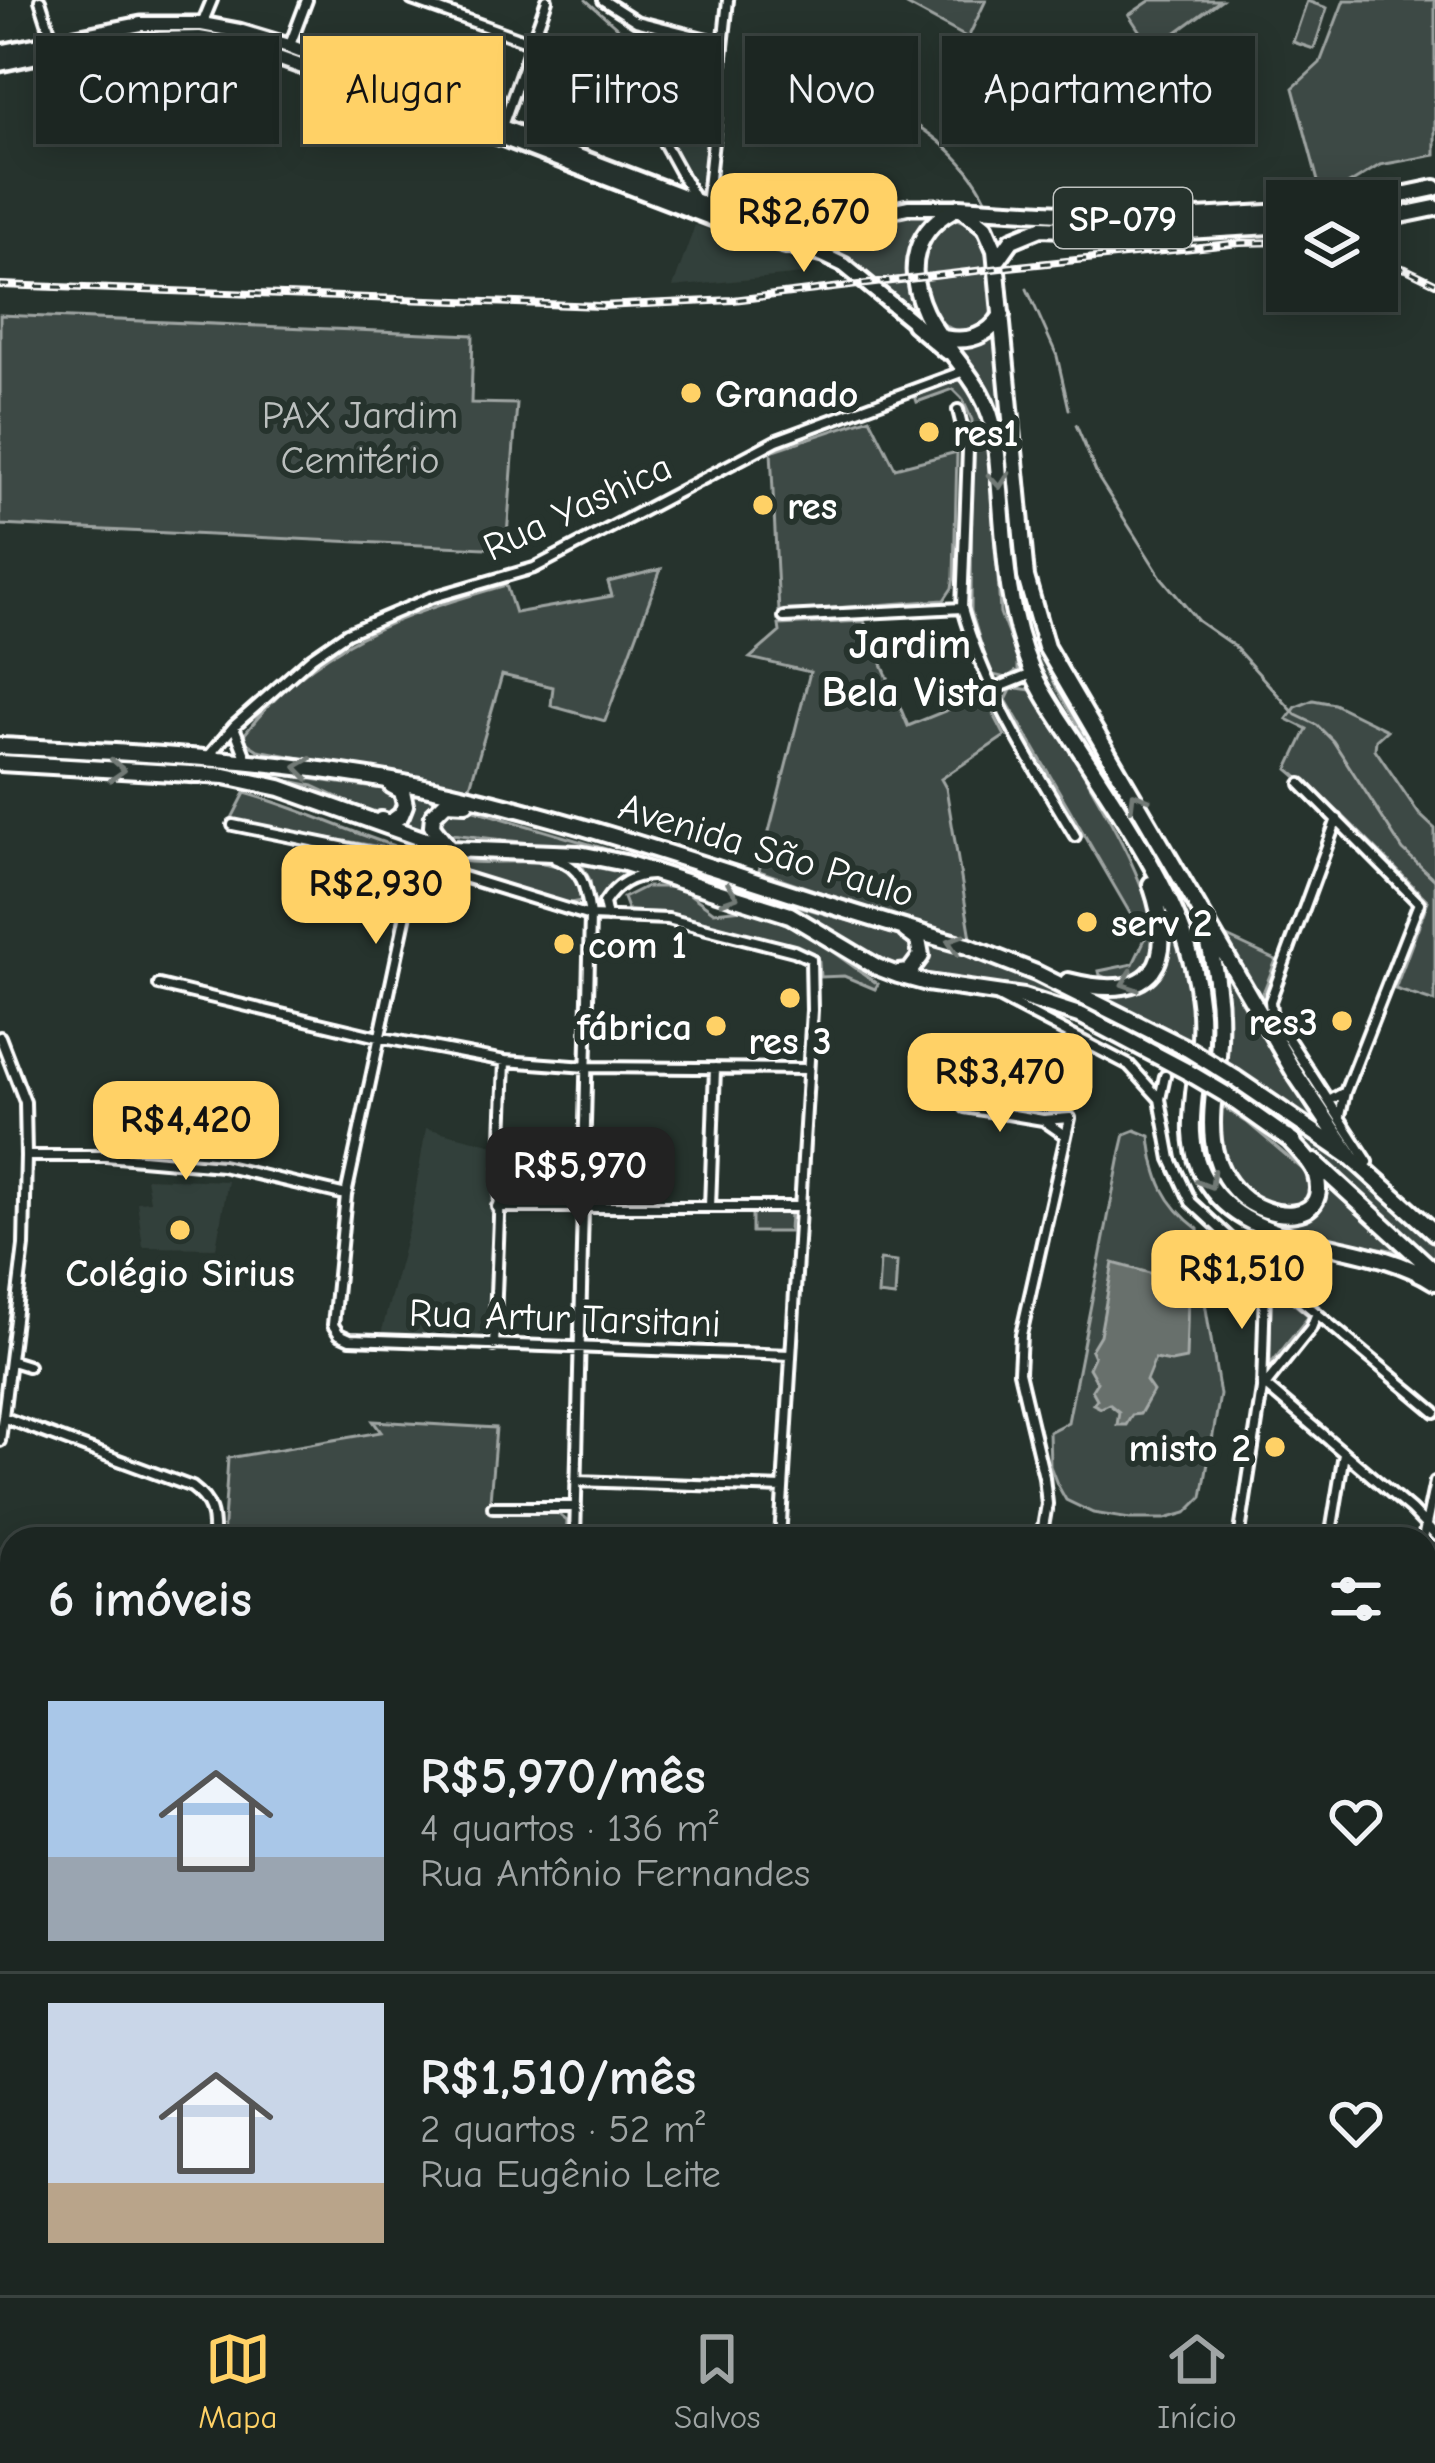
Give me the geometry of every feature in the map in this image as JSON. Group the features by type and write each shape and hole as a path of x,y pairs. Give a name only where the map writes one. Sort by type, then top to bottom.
{"main road":[{"path":"94,36 141,24 202,24 303,51"},
{"path":"182,36 202,24"},
{"path":"0,52 36,48"},
{"path":"0,64 36,52"},
{"path":"503,128 702,207 765,226 790,230 908,207 959,207"},
{"path":"1398,196 1435,188"},
{"path":"702,207 772,242 834,259 966,370"},
{"path":"959,207 930,224 916,254 924,309 992,418 1012,597 1033,673 1138,845 1179,920 1188,947 1199,995 1190,1070 1193,1145 1205,1180 1229,1210 1255,1226 1376,1254 1435,1282"},
{"name":"SP-079","path":"959,207 1160,219 1266,213"},
{"name":"SP-079","path":"959,207 988,232 997,261 1026,577 1038,623 1060,675 1294,1072 1360,1162"},
{"path":"1398,216 1435,208"},
{"name":"SP-079","path":"997,261 1012,240 1041,228 1153,233 1266,226"},
{"path":"914,323 944,338 975,338 992,328 1002,314"},
{"name":"Avenida São Paulo","path":"0,746 247,760 360,774 552,819 872,917 1036,973 1188,1048 1360,1162 1435,1233"},
{"name":"Avenida São Paulo","path":"0,764 225,776 280,788 451,849 601,857 790,914 877,967 927,983 1023,997 1082,1016 1190,1070 1288,1138 1435,1272"},
{"path":"280,788 294,787 390,823 398,818 405,805 402,791 360,774"},
{"path":"451,849 432,826 433,815 446,802 540,822 552,819"},
{"path":"1036,973 1096,988 1135,985 1149,975 1160,960 1164,939 1160,909 1138,845"},
{"name":"SP-079","path":"1196,901 1218,990 1213,1150 1234,1190 1274,1215 1299,1213 1316,1192 1316,1173 1288,1138"},
{"path":"872,917 912,935 921,949 917,966 909,972 877,967"}],"street":[{"path":"40,0 51,36"},
{"path":"202,24 212,0"},
{"path":"289,46 307,0"},
{"path":"412,0 527,43"},
{"path":"534,36 547,0"},
{"path":"603,0 636,21 723,43"},
{"path":"702,207 728,0"},
{"path":"503,125 527,56"},
{"path":"666,144 702,207"},
{"name":"Rua Yashica","path":"206,759 234,726 312,657 347,633 430,598 534,568 777,440 966,370"},
{"path":"958,410 968,450 962,608 979,667 1075,836"},
{"path":"784,617 962,608"},
{"path":"992,690 1033,673"},
{"path":"234,726 247,760"},
{"path":"1301,784 1419,903 1339,1118"},
{"path":"1337,819 1270,1001 1271,1012 1329,1101 1360,1162"},
{"path":"233,825 410,861 416,867"},
{"path":"543,854 568,862 580,874 590,916 575,1527"},
{"path":"416,867 424,865 498,893 590,916 668,920 811,959 812,1010 781,1527"},
{"path":"26,1156 206,1164 346,1196 416,867"},
{"path":"608,918 604,903 626,881 646,875 674,878"},
{"path":"159,986 378,1037 505,1060 586,1067 807,1069"},
{"path":"980,990 1118,1059 1147,1080 1160,1099"},
{"path":"0,1037 25,1102 26,1156 24,1246 0,1441"},
{"path":"494,1346 505,1060"},
{"path":"710,1207 715,1068"},
{"path":"1147,1080 1190,1070"},
{"path":"1165,1076 1160,1099 1171,1159 1184,1192 1198,1210 1435,1412"},
{"path":"1329,1101 1345,1092"},
{"path":"965,1107 1042,1120 1070,1118 1021,1335 1019,1372 1044,1477 1043,1527"},
{"path":"1042,1120 1066,1136"},
{"name":"Rua Artur Tarsitani","path":"346,1196 333,1325 350,1339 791,1355"},
{"path":"497,1207 800,1207"},
{"path":"1241,1527 1263,1387 1265,1289 1260,1266"},
{"path":"1263,1387 1311,1328 1316,1311"},
{"path":"12,1361 28,1366"},
{"path":"1263,1387 1425,1526 1435,1482"},
{"path":"4,1418 192,1487 212,1509 213,1527"},
{"path":"1332,1527 1344,1453"},
{"path":"576,1481 783,1488"},
{"path":"493,1507 576,1507"}],"shaded area":[{"path":"671,144 707,144 706,173 699,183 692,182"},
{"path":"695,225 787,257 803,274 673,287"},
{"path":"426,1128 494,1145 486,1329 475,1337 381,1334 410,1223"},
{"name":"Colégio Sirius","path":"146,1178 228,1181 216,1248 143,1247 137,1202 150,1201"},
{"path":"1113,1263 1179,1281 1188,1295 1186,1359 1155,1359 1146,1381 1153,1391 1140,1414 1132,1415 1126,1425 1117,1425 1119,1412 1109,1404 1101,1408 1093,1404 1097,1382 1089,1368"}],"green space":[{"path":"909,0 986,0 969,36 907,5"},
{"path":"1151,0 1221,0 1171,36 1143,36 1129,15"},
{"path":"1344,0 1435,0 1435,155 1380,165 1356,180 1318,180 1293,88 1320,63"},
{"path":"1307,1 1327,8 1314,49 1293,42"},
{"path":"937,210 918,234 911,261 923,320 874,286 774,237 776,233"},
{"path":"954,218 975,226 993,266 992,311 971,332 952,329 938,318 922,282 927,242 938,227"},
{"name":"PAX Jardim Cemitério","path":"0,315 473,335 471,403 517,404 506,549 0,525"},
{"path":"998,334 1017,541 1008,541 988,395 954,347 975,345"},
{"path":"963,381 977,405 991,449 1000,613 1018,660 1018,670 1006,678 993,675 988,668 971,611 972,420 953,389 917,402 915,396"},
{"path":"870,418 895,468 957,452 952,588 944,600 779,612 771,451"},
{"path":"1017,547 1028,616 1041,655 1079,726 1165,863 1199,936 1209,979 1214,1054 1204,1048 1201,977 1092,758 1038,666 1018,608 1009,548"},
{"path":"661,569 605,721 551,706 553,687 502,675 469,790 258,750 247,743 244,735 299,677 329,655 395,622 506,585 515,613 612,596 608,582"},
{"path":"864,621 908,726 984,695 1005,736 941,779 972,944 759,871 810,672 750,658 780,632 779,625"},
{"path":"1017,688 1031,690 1039,699 1072,754 1116,831 1149,909 1155,941 1150,964 1140,974 1117,983 1099,971 1133,964 1145,939 1006,700"},
{"path":"1313,700 1334,704 1387,730 1376,740 1375,749 1419,814 1435,829 1435,1002 1395,989 1428,901 1288,769 1307,729 1287,719 1296,707"},
{"path":"0,753 206,764 389,790 398,806 378,816 313,786 233,769 0,759"},
{"path":"409,790 438,797 426,815 428,835 397,829 407,816"},
{"path":"245,793 412,852 470,862 554,865 578,878 581,901 565,904 381,847 230,822"},
{"path":"461,806 903,937 915,952 909,966 899,969 869,957 802,914 659,868 591,850 443,833 439,822 443,815"},
{"path":"581,864 628,874 594,912 590,880"},
{"path":"645,887 680,887 714,912 743,909 774,919 805,932 878,984 875,989 844,976 820,977 819,961 802,950 677,915 628,911 623,898"},
{"path":"1158,895 1190,987 1191,1044 1086,993 1134,990 1159,972 1166,941"},
{"path":"924,936 1096,1009 1194,1061 1194,1069 1026,993 911,975 925,963 928,945"},
{"path":"1227,937 1276,960 1261,998 1226,946"},
{"path":"1212,944 1317,1126 1221,1061"},
{"path":"1221,1076 1305,1134 1409,1219 1435,1242 1435,1264 1297,1138 1218,1083"},
{"path":"1197,1093 1206,1099 1210,1156 1266,1217 1280,1222 1302,1217 1325,1178 1396,1251 1277,1228 1247,1216 1212,1181 1200,1154"},
{"path":"1219,1104 1307,1173 1308,1198 1291,1211 1256,1200 1237,1186 1218,1154"},
{"path":"1135,1130 1150,1136 1163,1189 1198,1229 1220,1395 1202,1497 1186,1513 1165,1519 1093,1513 1066,1500 1050,1466 1049,1432 1068,1422 1121,1151 1125,1134"},
{"path":"752,1211 790,1213 789,1232 752,1232"},
{"path":"880,1260 897,1262 895,1297 878,1295"},
{"path":"1272,1286 1309,1316 1270,1365 1271,1291"},
{"path":"373,1421 496,1428 489,1512 556,1512 567,1521 567,1527 224,1527 228,1458 381,1432"}],"waterway":[{"path":"586,0 620,30 646,36"},
{"path":"918,126 964,166 987,201"},
{"path":"1027,289 1057,356 1069,409"},
{"path":"1076,425 1099,479 1161,577 1198,621 1234,646 1296,715 1317,725 1333,741 1403,850 1435,880"}],"railway":[{"path":"0,285 601,306 733,300 1266,242"},
{"path":"1398,267 1435,283"}],"place":[{"name":"Granado","path":"691,393"},
{"name":"res1","path":"929,432"},
{"name":"res","path":"763,505"},
{"name":"serv 2","path":"1087,922"},
{"name":"com 1","path":"564,944"},
{"name":"res 3","path":"790,998"},
{"name":"res3","path":"1342,1021"},
{"name":"fábrica","path":"716,1026"},
{"name":"Colégio Sirius","path":"180,1230"},
{"name":"misto 2","path":"1275,1447"}],"district":[{"name":"Jardim Bela Vista","path":"910,667"}]}
